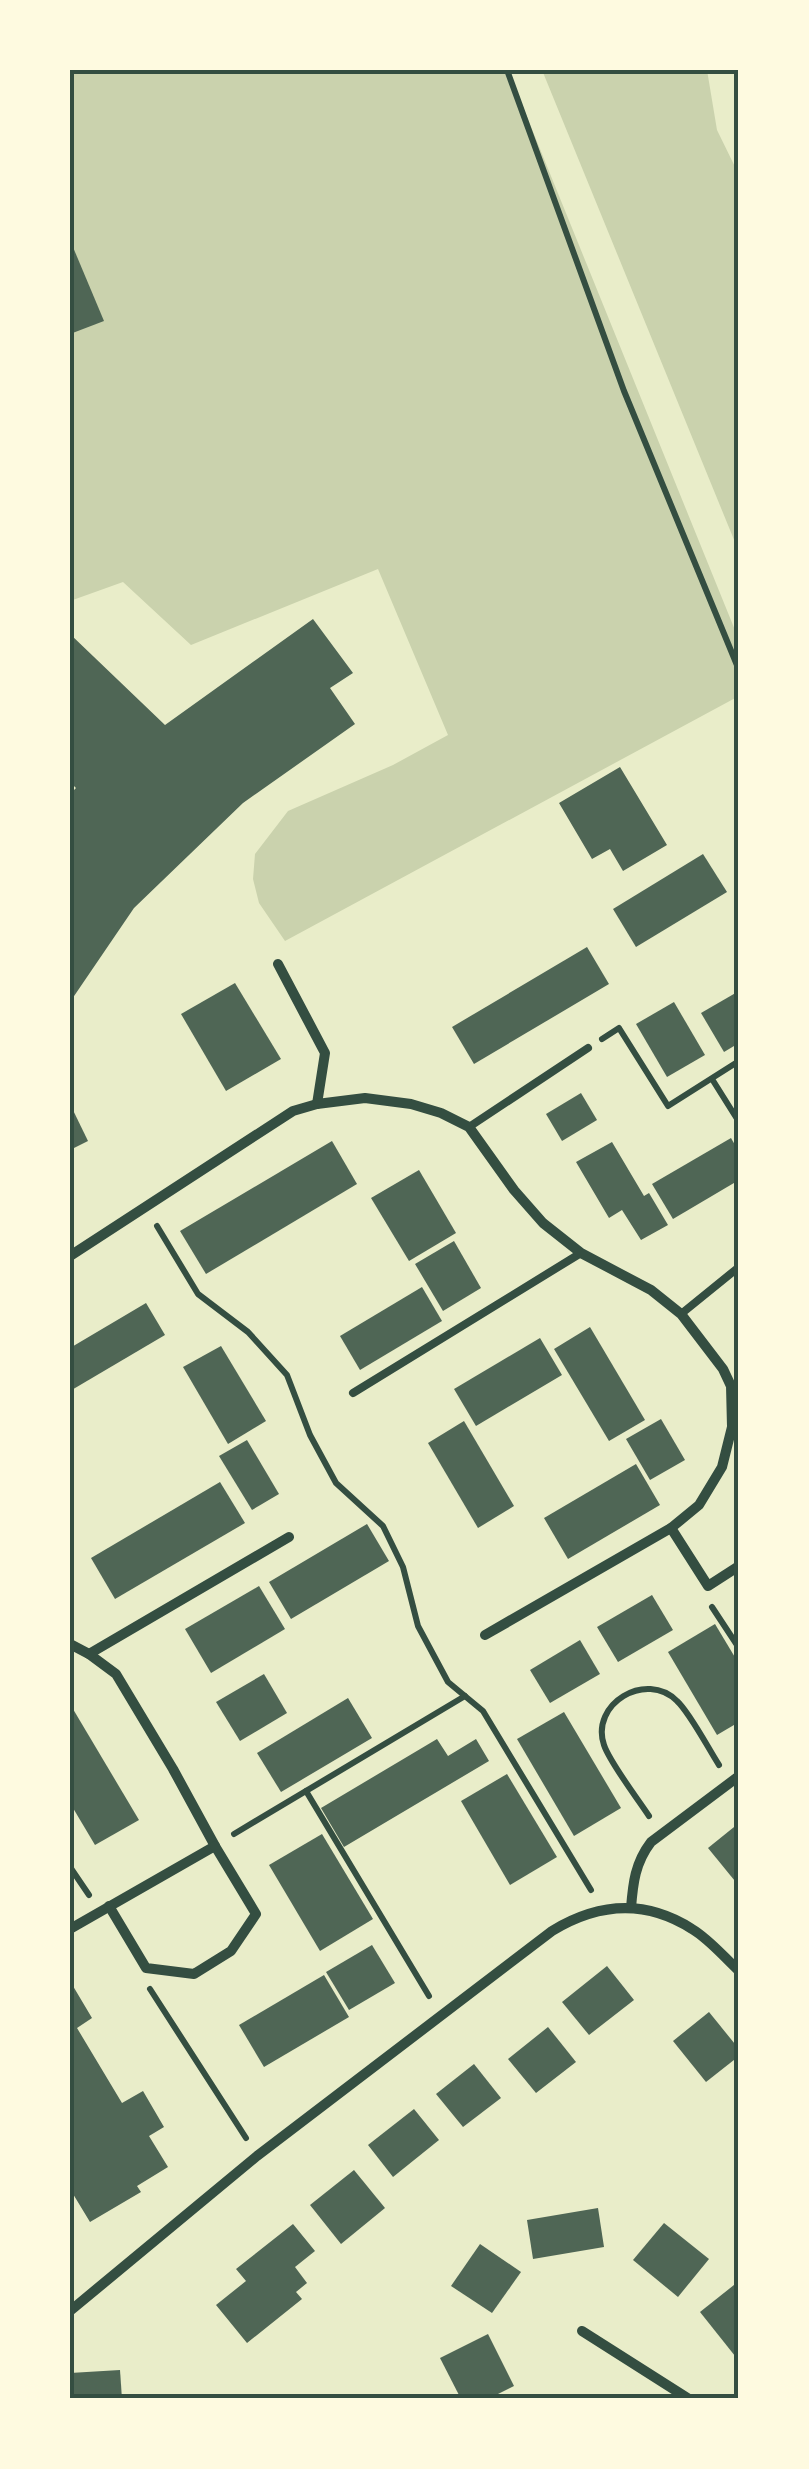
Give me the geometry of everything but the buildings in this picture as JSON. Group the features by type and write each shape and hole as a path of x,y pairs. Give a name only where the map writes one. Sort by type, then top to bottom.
{"street":[{"path":"278,964 325,1054 317,1104"},
{"path":"70,1256 292,1111 365,1098 411,1104 469,1127 514,1190 544,1223 581,1253 651,1290 681,1314 735,1385 732,1427 722,1467 699,1505 671,1528 485,1635"},
{"path":"671,1528 708,1586 739,1566"},
{"path":"89,1654 289,1537"},
{"path":"70,1644 116,1674 256,1914 232,1951 194,1974 146,1968 104,1908"},
{"path":"632,1908 640,1856 651,1842 735,1779"},
{"path":"70,1928 215,1846"},
{"path":"70,2311 257,2156 572,1918 602,1908 664,1914 694,1930 739,1971"},
{"path":"582,2331 689,2399"}],"lane":[{"path":"469,1127 588,1048"},
{"path":"353,1393 581,1253"},
{"path":"681,1314 739,1267"}],"path":[{"path":"508,70 624,391 739,670"},
{"path":"588,1048 619,1028 668,1106 739,1061"},
{"path":"712,1078 739,1122"},
{"path":"145,1206 198,1294 248,1332 287,1375 310,1435 336,1483 383,1526 403,1568 418,1626 448,1682 483,1712 602,1908"},
{"path":"661,1834 604,1748 603,1720 620,1697 634,1690 649,1689 677,1700 735,1779"},
{"path":"215,1846 465,1696"},
{"path":"306,1791 442,2016"},
{"path":"70,1866 104,1908"},
{"path":"142,1976 257,2156"}],"green space":[{"path":"70,70 508,70 739,640 739,696 285,941 259,903 253,879 255,854 288,811 393,765 448,735 378,569 191,645 123,582 70,601"},
{"path":"542,70 707,70 717,130 739,175 739,552"}]}
